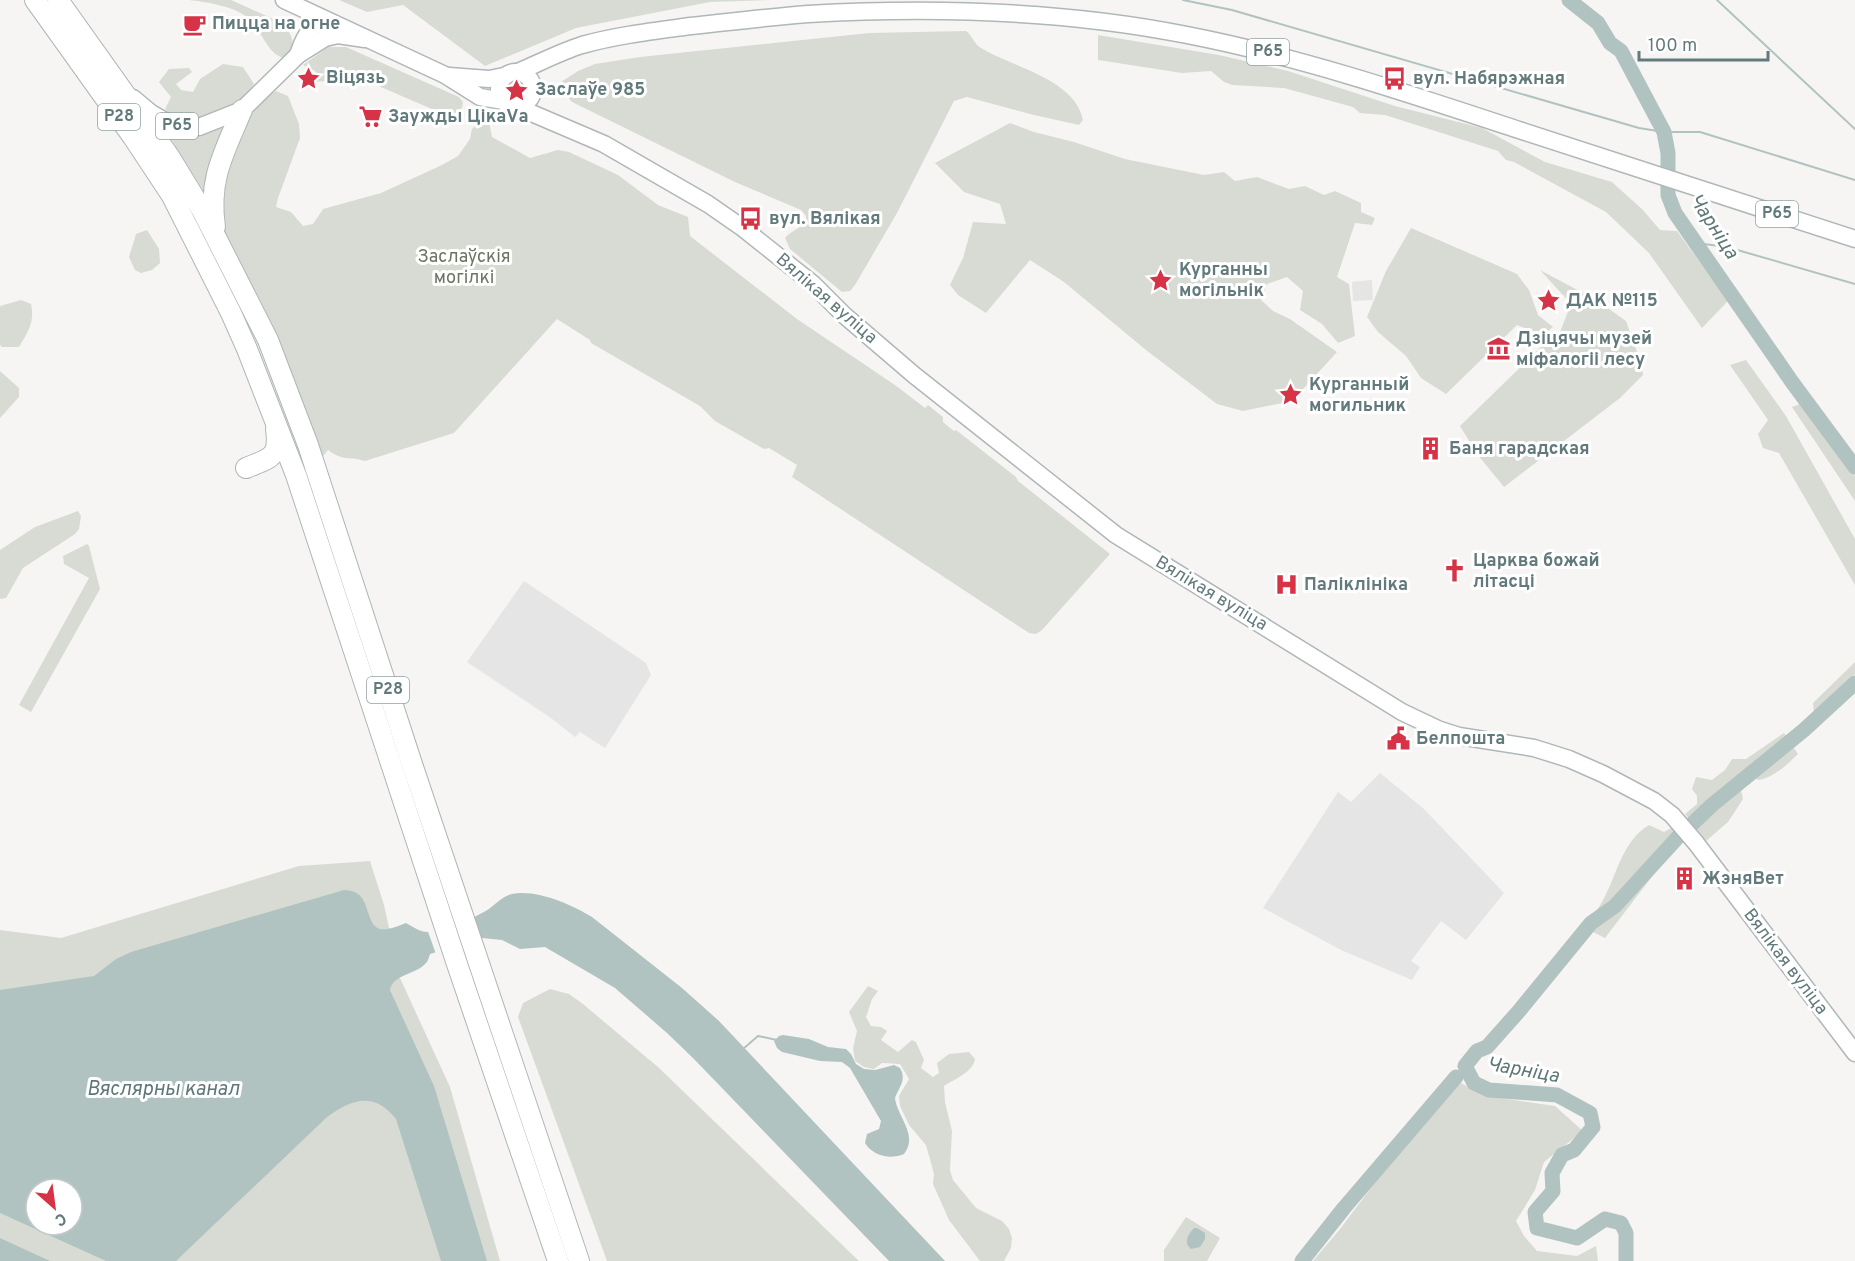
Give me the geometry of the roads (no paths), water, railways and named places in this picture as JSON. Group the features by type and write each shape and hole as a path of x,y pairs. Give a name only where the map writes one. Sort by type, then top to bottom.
{"highway":[{"name":"Р28","path":"35,0 133,137 172,196 231,313 273,412 558,1261"},
{"name":"Р28","path":"58,0 169,156 218,239 267,340 290,394 579,1261"},
{"name":"Р65","path":"218,239 212,199 214,183 219,162 242,110"},
{"path":"273,412 278,442 276,452 271,458 246,468 276,471 288,476 303,500"}],"main road":[{"name":"Р65","path":"288,2 445,75 480,98 510,104 528,102 533,87 547,67 571,49"},
{"name":"Р65","path":"288,2 302,25 303,39"},
{"name":"Р65","path":"445,75 489,79 511,74 571,49 605,39 642,32 775,16 858,11 962,9 1110,23 1184,34 1277,54 1429,100 1855,239"},
{"name":"Р65","path":"298,55 303,39 312,27 323,19"},
{"path":"323,19 325,38 338,35 365,39"},
{"name":"Р65","path":"121,87 151,113 163,120 185,128 199,127 242,110 298,55 325,38"},
{"path":"510,104 499,89 511,74 527,76 551,120"},
{"name":"Вялікая вуліца","path":"510,104 604,144 708,204 813,284 844,315 977,426 1129,544 1424,724 1459,736 1534,748 1569,759 1654,801 1672,815 1696,843 1855,1053"}],"water":[{"name":"Вяслярны канал","path":"344,890 355,892 362,898 372,922 380,929 390,929 406,923 428,932 441,930 468,920 512,894 532,894 564,903 592,917 682,988 719,1021 945,1261 889,1261 693,1058 615,988 545,947 520,949 502,940 482,938 430,954 422,967 395,981 390,990 434,1086 487,1261 441,1261 396,1119 379,1104 362,1101 344,1106 326,1118 176,1261 106,1261 53,1237 84,1237 84,1177 24,1177 24,1224 0,1213 0,990 94,976 116,959 131,952"},
{"path":"783,1035 809,1039 828,1047 846,1049 856,1064 864,1069 875,1070 894,1065 900,1068 903,1080 895,1098 908,1133 908,1147 904,1154 893,1157 882,1156 872,1151 865,1143 867,1134 879,1129 881,1121 850,1068 842,1062 820,1061 782,1052 774,1041"},
{"path":"1194,1228 1205,1233 1205,1239 1200,1247 1191,1249 1187,1244 1187,1238"},
{"path":"0,1238 50,1261 0,1261"}],"waterway":[{"path":"1183,0 1232,10 1639,128 1664,132 1700,132 1855,180"},
{"name":"Чарніца","path":"1569,0 1598,23 1610,43 1621,51 1664,132 1668,153 1668,195 1675,213 1792,382 1855,467"},
{"path":"1717,0 1855,129"},
{"path":"1696,243 1727,247 1855,284"},
{"name":"Чарніца","path":"1691,825 1804,730 1855,683"},
{"name":"Чарніца","path":"1626,1261 1626,1233 1621,1223 1605,1219 1577,1238 1537,1228 1535,1212 1553,1191 1552,1173 1562,1155 1574,1150 1593,1127 1590,1113 1557,1095 1489,1090 1474,1083 1465,1066 1477,1051 1487,1047 1519,1011 1591,923 1615,906 1679,836"},
{"path":"743,1049 758,1036 777,1040"},
{"path":"1302,1261 1344,1208 1456,1077"}],"place":[{"name":"Пицца на огне","path":"194,24"},
{"name":"Віцязь","path":"308,78"},
{"name":"вул. Набярэжная","path":"1395,79"},
{"name":"Заслаўе 985","path":"517,90"},
{"name":"Заужды ЦікаVа","path":"370,117"},
{"name":"вул. Вялікая","path":"751,219"},
{"name":"Курганны могільнік","path":"1161,280"},
{"name":"ДАК №115","path":"1548,301"},
{"name":"Дзіцячы музей міфалогіі лесу","path":"1498,349"},
{"name":"Курганный могильник","path":"1291,395"},
{"name":"Баня гарадская","path":"1431,449"},
{"name":"Царква божай літасці","path":"1455,571"},
{"name":"Паліклініка","path":"1286,585"},
{"name":"Белпошта","path":"1398,739"},
{"name":"ЖэняВет","path":"1684,879"}],"park label":[{"name":"Заслаўскія могілкі","path":"464,267"}]}
